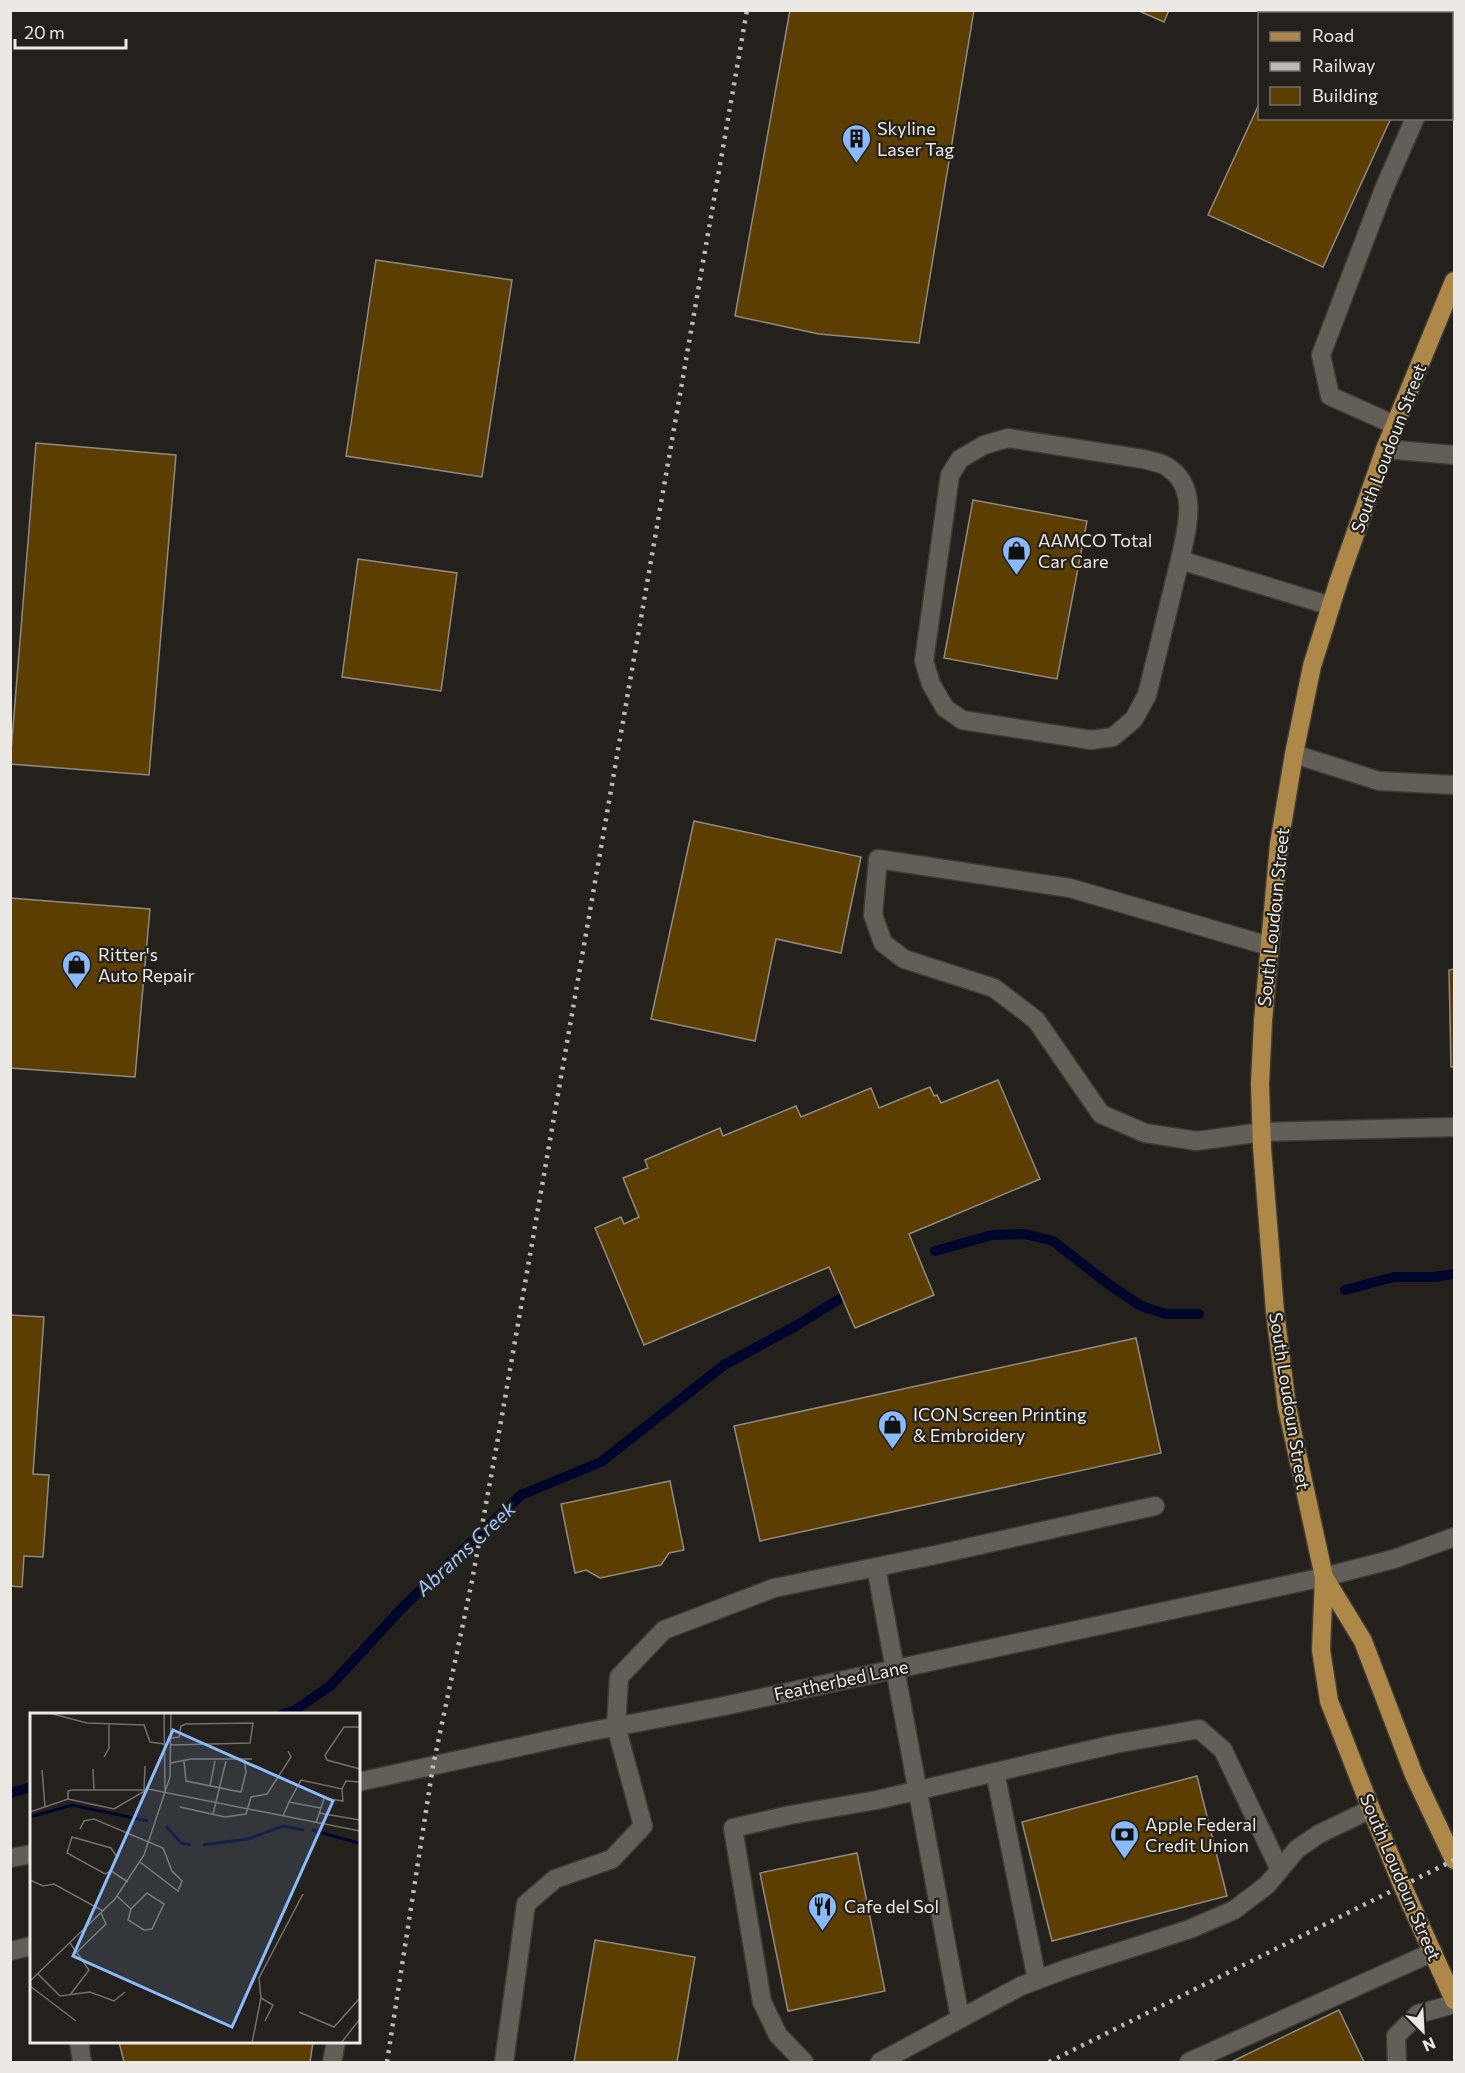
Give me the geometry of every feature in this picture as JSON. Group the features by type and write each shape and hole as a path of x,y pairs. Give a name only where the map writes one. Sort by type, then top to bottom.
{"main road":[{"name":"South Loudoun Street","path":"1455,281 1385,448 1312,666 1278,844 1260,1084 1275,1312 1287,1407 1324,1577 1320,1650 1329,1701 1371,1809 1455,2002"},
{"name":"South Loudoun Street","path":"1324,1577 1363,1641 1414,1774 1455,1860"}],"street":[{"path":"1395,425 1330,396 1321,355 1384,189 1414,120"},
{"path":"1008,438 1143,459 1164,465 1178,475 1188,497 1190,516 1180,560 1147,695 1134,719 1113,736 1091,740 962,720 945,708 931,684 924,661 950,475 960,459 984,445 1008,438"},
{"path":"1385,448 1455,455"},
{"path":"1180,560 1331,606"},
{"path":"1294,753 1379,781 1455,785"},
{"path":"1269,946 1070,888 878,859 873,915 884,943 904,959 994,988 1036,1020 1101,1114 1145,1133 1197,1141 1262,1132 1455,1127"},
{"path":"504,2062 526,1904 555,1879 612,1859 643,1826 616,1726 620,1677 664,1630 774,1588 1155,1506"},
{"name":"Featherbed Lane","path":"360,1782 1324,1577 1394,1559 1455,1536"},
{"path":"876,1567 960,2018"},
{"path":"804,2062 778,2035 762,2002 733,1828 790,1815 877,1800 1115,1744 1199,1729 1223,1750 1280,1870"},
{"path":"995,1772 1037,1980"},
{"path":"880,2062 960,2018 1037,1980 1190,1929 1234,1910 1267,1884 1298,1849 1319,1834 1371,1809"},
{"path":"10,1858 30,1854"},
{"path":"10,1951 30,1946"},
{"path":"1189,2062 1433,1952"},
{"path":"1397,2062 1396,2036 1418,2014 1455,2002"},
{"path":"79,2043 82,2062"},
{"path":"332,2062 336,2043"}],"building":[{"name":"Skyline Laser Tag","path":"790,10 974,10 919,343 819,334 735,316"},
{"path":"1137,10 1169,10 1164,22"},
{"path":"1414,10 1452,10 1452,12 1418,12"},
{"path":"1258,106 1258,120 1390,120 1323,267 1208,215"},
{"path":"376,260 512,280 482,477 346,456"},
{"path":"36,443 176,455 149,775 10,764"},
{"path":"973,500 1087,521 1057,679 944,658"},
{"path":"358,559 457,573 441,691 342,677"},
{"path":"694,821 861,857 841,953 776,939 755,1041 651,1019"},
{"name":"Ritter's Auto Repair","path":"10,898 150,909 135,1077 10,1068"},
{"path":"1454,969 1454,1067 1451,1067 1449,970"},
{"path":"998,1080 1040,1179 909,1234 934,1295 855,1328 829,1267 644,1345 595,1228 621,1217 624,1224 639,1217 623,1178 648,1168 645,1160 720,1128 723,1136 796,1106 801,1117 871,1088 879,1108 930,1087 934,1096 937,1095 941,1103"},
{"path":"10,1315 44,1317 33,1474 49,1475 43,1557 24,1556 22,1587 10,1586"},
{"path":"1136,1338 1161,1453 760,1541 734,1426"},
{"path":"670,1481 684,1550 669,1553 661,1565 600,1578 586,1570 575,1573 561,1504"},
{"name":"Apple Federal Credit Union","path":"1197,1776 1227,1896 1052,1941 1022,1822"},
{"name":"Cafe del Sol","path":"857,1853 885,1991 788,2011 760,1873"},
{"path":"595,1940 695,1957 677,2062 574,2062"},
{"path":"1339,2010 1364,2062 1231,2062"},
{"path":"119,2043 313,2043 310,2062 124,2062"}],"waterway":[{"name":"Abrams Creek","path":"935,1251 992,1235 1025,1234 1053,1241 1141,1306 1166,1314 1199,1314"},
{"name":"Abrams Creek","path":"1345,1290 1394,1277 1434,1277 1454,1274"},
{"name":"Abrams Creek","path":"286,1713 294,1711 330,1686 405,1605 521,1495 601,1462 724,1365 794,1327 849,1293"},
{"name":"Abrams Creek","path":"10,1793 30,1788"}],"railway":[{"path":"387,2062 433,1766 472,1581 500,1427 747,10"},
{"path":"1049,2062 1454,1860"}],"place":[{"name":"Skyline Laser Tag","path":"856,164"},
{"name":"AAMCO Total Car Care","path":"1017,576"},
{"name":"Ritter's Auto Repair","path":"77,990"},
{"name":"ICON Screen Printing & Embroidery","path":"892,1450"},
{"name":"Apple Federal Credit Union","path":"1124,1860"},
{"name":"Cafe del Sol","path":"823,1932"}]}
